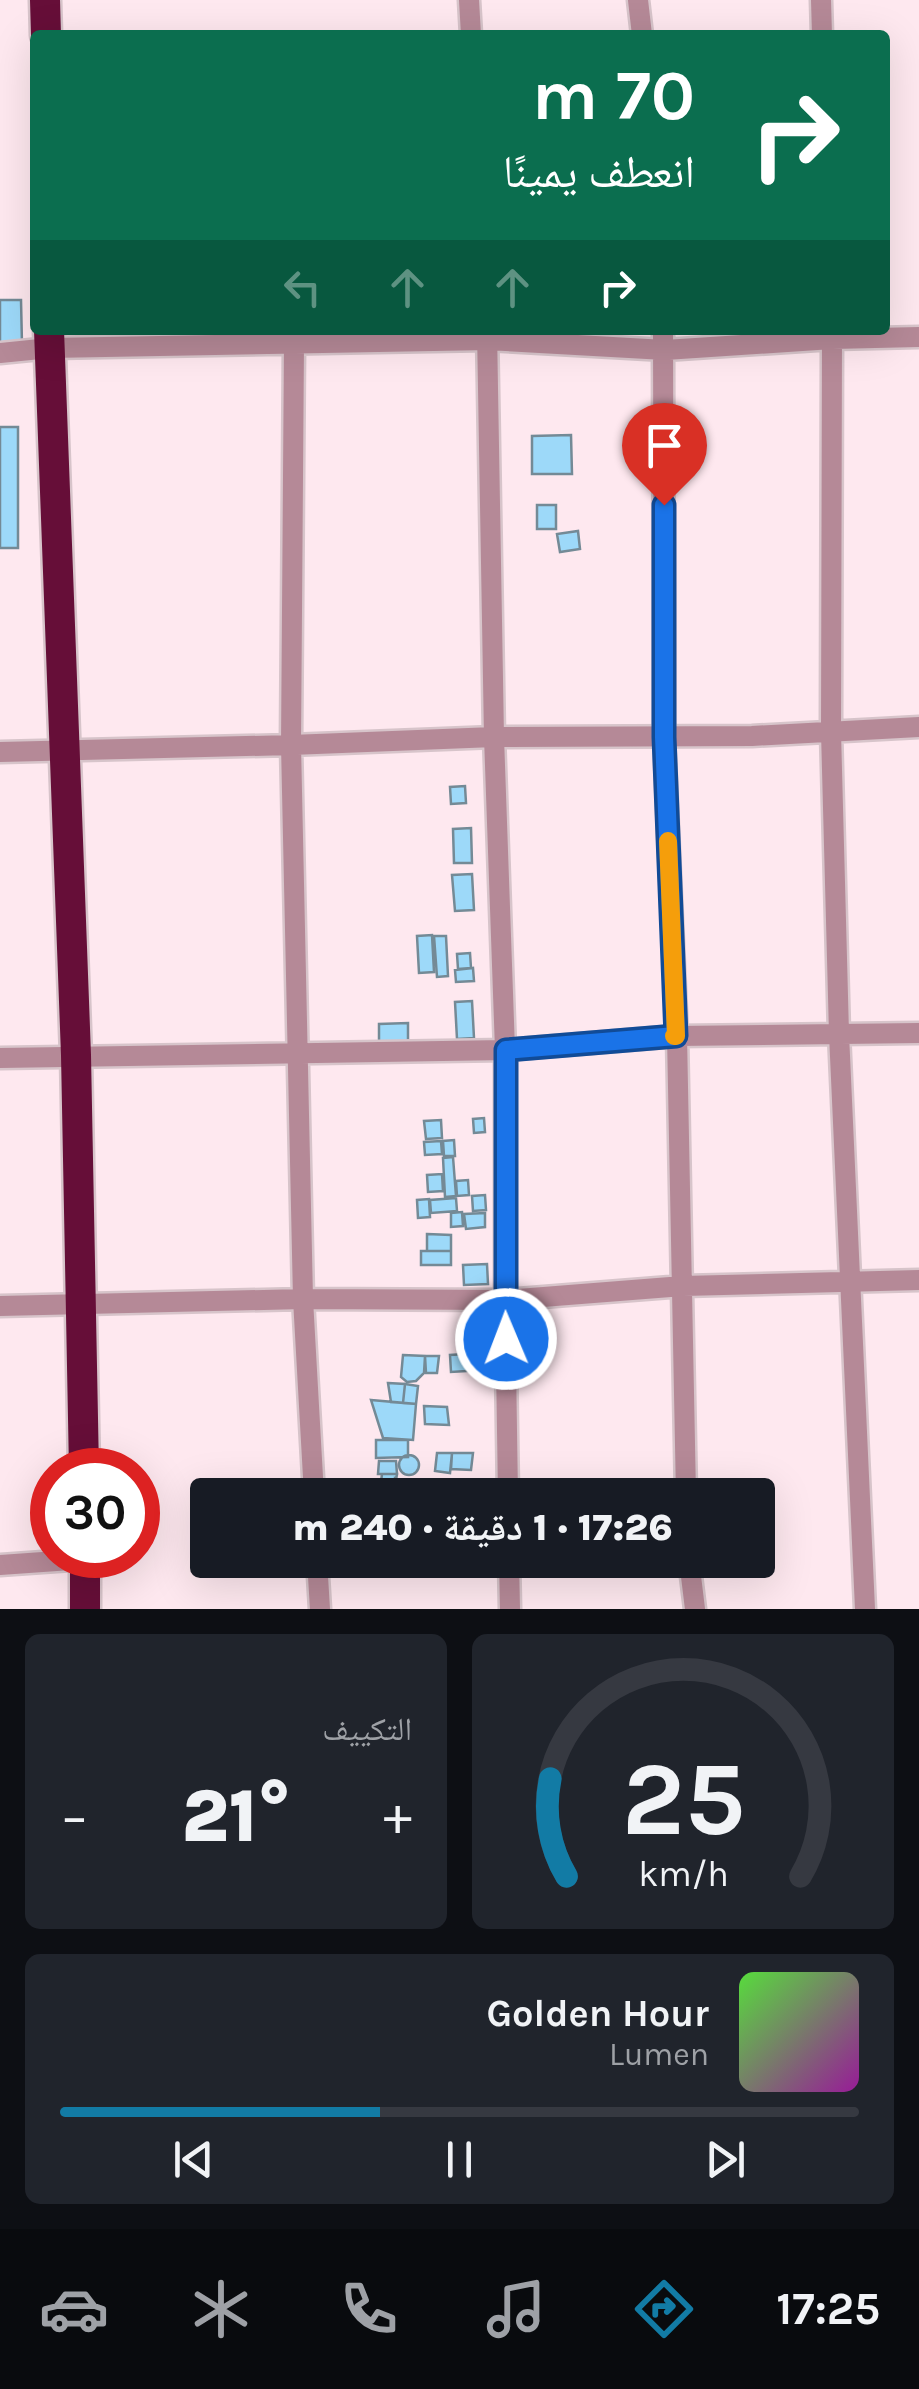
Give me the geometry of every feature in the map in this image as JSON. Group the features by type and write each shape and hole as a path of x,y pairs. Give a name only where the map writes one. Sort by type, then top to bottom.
{"highway":[{"path":"45,0 46,30"},
{"path":"50,339 76,1055 83,1448"},
{"path":"85,1578 85,1609"}],"street":[{"path":"469,0 471,30"},
{"path":"638,0 641,30"},
{"path":"820,0 822,30"},
{"path":"0,353 50,339 294,343 488,335 664,340 832,335 919,338"},
{"path":"488,335 494,738 506,1050 508,1478"},
{"path":"832,335 831,732 839,1034 865,1609"},
{"path":"664,340 664,737 676,1036 686,1478"},
{"path":"294,343 292,745 303,1299 313,1478"},
{"path":"0,752 664,737 919,727"},
{"path":"0,1058 506,1050 676,1036 919,1033"},
{"path":"0,1306 303,1299 505,1300 683,1286 919,1280"},
{"path":"0,1565 30,1562"},
{"path":"318,1578 320,1609"},
{"path":"509,1578 510,1609"},
{"path":"691,1578 695,1609"}],"building":[{"path":"0,300 21,300 22,344 0,344"},
{"path":"0,427 18,427 18,548 0,548"},
{"path":"571,435 572,474 532,474 532,436"},
{"path":"537,505 556,505 556,529 537,529"},
{"path":"578,531 580,549 560,552 557,534"},
{"path":"465,786 466,803 451,804 450,787"},
{"path":"471,828 472,863 454,863 453,829"},
{"path":"472,874 474,910 455,911 452,875"},
{"path":"432,935 434,972 419,973 417,936"},
{"path":"434,936 446,936 448,976 437,977"},
{"path":"470,953 471,968 458,969 457,954"},
{"path":"473,968 474,981 456,982 455,970"},
{"path":"472,1001 474,1038 457,1039 455,1002"},
{"path":"408,1023 408,1041 379,1042 379,1024"},
{"path":"484,1118 485,1132 474,1133 473,1119"},
{"path":"441,1120 442,1138 426,1139 424,1121"},
{"path":"454,1140 455,1156 444,1156 443,1141"},
{"path":"441,1141 442,1154 425,1155 424,1142"},
{"path":"453,1157 456,1196 445,1197 443,1158"},
{"path":"442,1174 443,1191 428,1192 427,1175"},
{"path":"468,1180 469,1195 457,1196 456,1181"},
{"path":"485,1195 486,1210 473,1211 472,1196"},
{"path":"456,1198 457,1211 431,1213 430,1200"},
{"path":"429,1199 430,1217 418,1218 417,1200"},
{"path":"462,1212 463,1226 451,1227 451,1213"},
{"path":"485,1213 485,1227 466,1229 464,1214"},
{"path":"427,1234 451,1235 451,1251 427,1251"},
{"path":"421,1251 451,1251 451,1265 421,1265"},
{"path":"487,1264 488,1284 464,1285 463,1265"},
{"path":"482,1353 483,1370 451,1372 450,1355"},
{"path":"403,1355 425,1356 424,1373 416,1381 407,1382 401,1377"},
{"path":"425,1356 439,1356 437,1373 426,1373"},
{"path":"388,1383 405,1384 403,1403 391,1402"},
{"path":"405,1384 418,1386 416,1404 403,1403"},
{"path":"371,1400 416,1404 413,1440 383,1438"},
{"path":"424,1406 447,1407 449,1425 425,1424"},
{"path":"376,1440 408,1440 408,1457 376,1458"},
{"path":"437,1453 452,1453 450,1473 435,1471"},
{"path":"452,1453 473,1453 471,1470 451,1469"},
{"path":"409,1455 419,1465 409,1475 399,1465"},
{"path":"379,1461 396,1461 397,1474 378,1474"}],"slow traffic":[{"path":"668,841 674,1036"}],"route":[{"path":"506,1339 506,1050 676,1036 664,737 664,505"}]}
